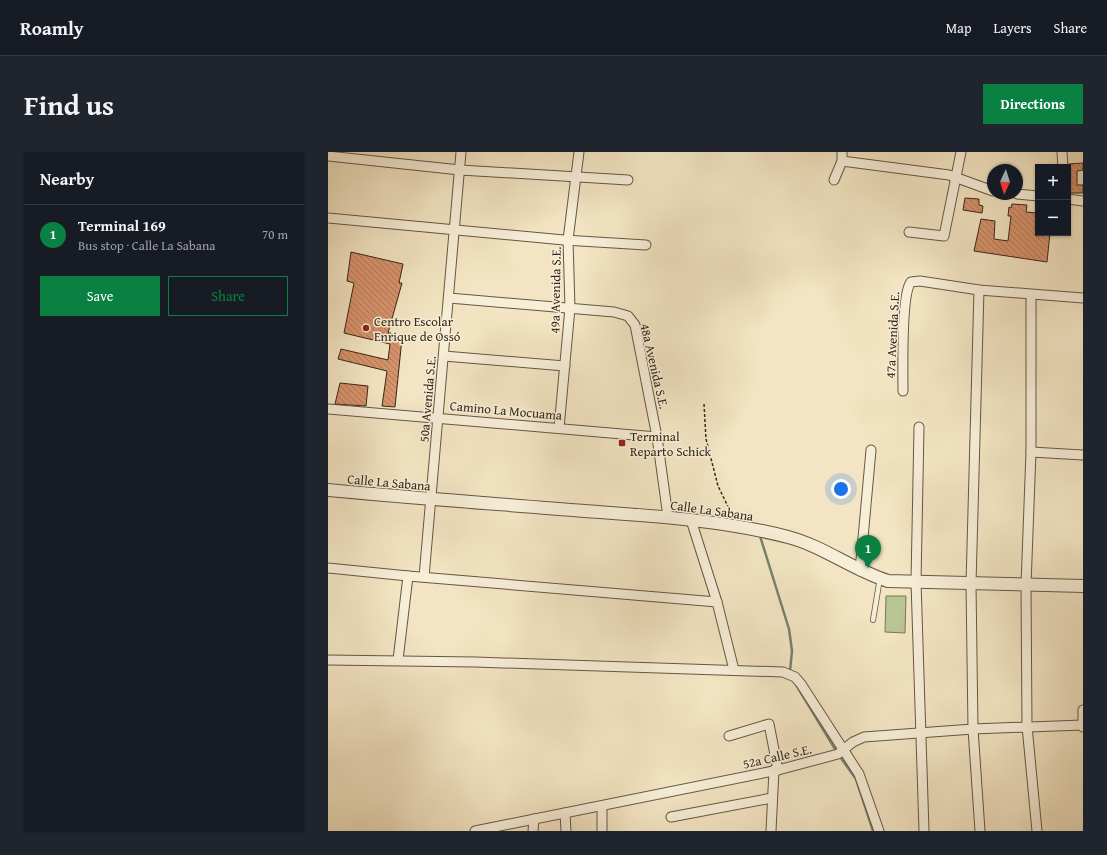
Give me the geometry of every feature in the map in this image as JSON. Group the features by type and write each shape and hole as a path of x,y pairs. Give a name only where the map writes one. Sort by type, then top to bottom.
{"street":[{"name":"50a Avenida S.E.","path":"424,577 432,500 461,152"},
{"name":"49a Avenida S.E.","path":"559,428 570,308 568,240 580,152"},
{"path":"909,232 944,236 961,152"},
{"path":"1062,152 1063,164"},
{"path":"328,156 460,170 628,180"},
{"path":"834,180 842,157 956,178 987,190"},
{"path":"1023,195 1035,196"},
{"path":"1071,199 1083,201"},
{"path":"328,218 568,240 646,245"},
{"name":"47a Avenida S.E.","path":"903,391 905,308 908,286 911,282 920,281 979,290"},
{"path":"980,831 973,729 971,584 979,290 1083,298"},
{"path":"1032,295 1031,452 1026,585 1027,726 1037,831"},
{"path":"449,298 570,308"},
{"name":"48a Avenida S.E.","path":"570,308 614,312 628,316 635,325 657,437 668,517"},
{"path":"444,356 565,366"},
{"name":"Camino La Mocuama","path":"328,409 439,417 657,437"},
{"path":"919,427 916,582 924,831"},
{"path":"860,571 871,450"},
{"path":"1031,452 1083,455"},
{"name":"Calle La Sabana","path":"328,490 432,500 668,517 740,527 790,537 809,544 860,571 888,581 1083,586"},
{"path":"691,520 717,602 734,670"},
{"path":"328,568 717,602"},
{"path":"398,660 408,576"},
{"path":"328,660 398,660 783,672 795,677 859,774 879,831"},
{"path":"1083,710 1083,725"},
{"path":"729,736 769,724 776,770 772,798 771,831"},
{"name":"52a Calle S.E.","path":"475,831 776,770 844,751 853,742 864,738 922,732 1027,726 1083,725"},
{"path":"671,817 772,798"},
{"path":"602,806 602,831"},
{"path":"565,812 566,831"},
{"path":"533,831 534,819"}],"lane":[{"path":"873,620 880,578"}],"path":[{"path":"704,404 706,439 718,486 740,527"}],"green space":[{"path":"886,596 906,596 905,633 885,632"}],"building":[{"path":"1083,163 1083,170 1077,171 1077,185 1083,185 1083,193 1071,193 1071,164 1069,164"},
{"path":"965,198 979,199 979,205 983,206 982,213 963,210"},
{"path":"1012,204 1027,205 1026,212 1035,213 1035,236 1050,236 1047,262 974,251 981,219 995,221 994,239 1008,241 1011,216 1008,216 1009,207 1011,208"},
{"path":"351,252 403,264 399,283 402,283 388,333 391,333 390,336 402,338 395,407 382,406 387,371 338,359 341,349 388,360 390,344 344,333 354,283 347,281"},
{"path":"340,383 368,386 366,406 335,404"}],"waterway":[{"path":"760,536 789,629 792,651 790,671"},
{"path":"795,683 838,754 856,779 873,831"}],"place":[{"name":"Centro Escolar Enrique de Ossó","path":"366,328"},
{"name":"Terminal Reparto Schick","path":"622,443"},
{"name":"Terminal 169","path":"868,568"}]}
